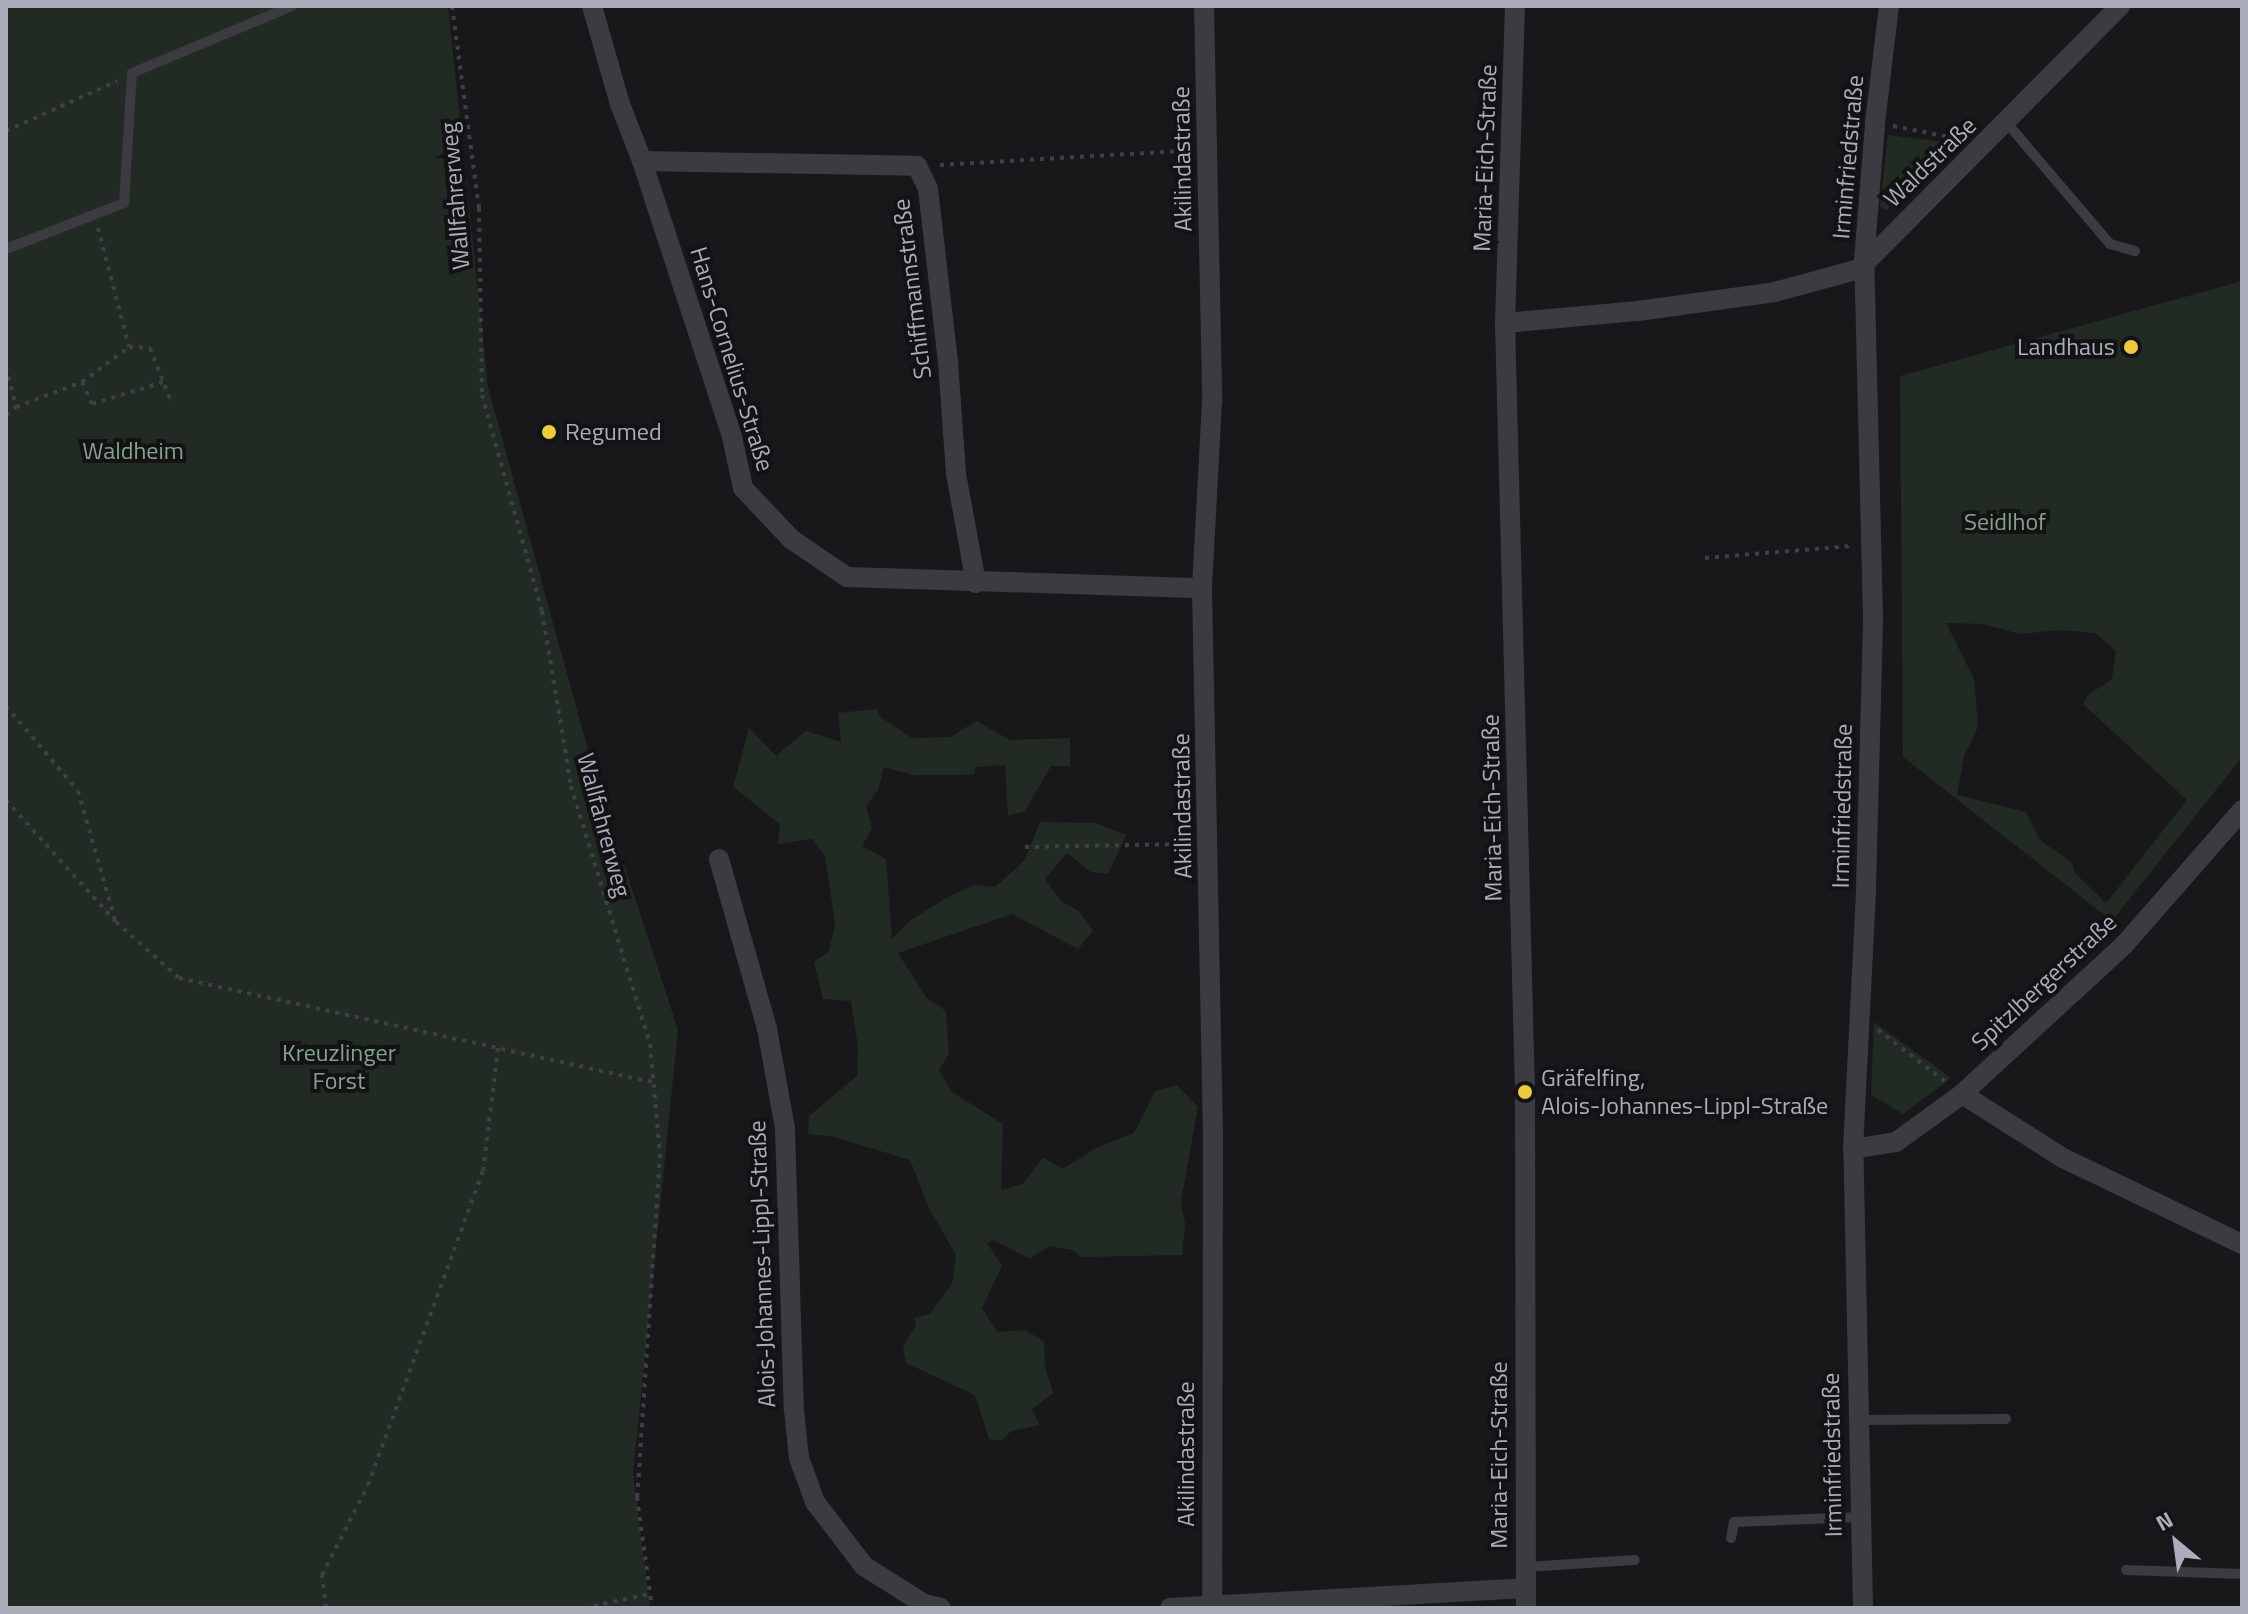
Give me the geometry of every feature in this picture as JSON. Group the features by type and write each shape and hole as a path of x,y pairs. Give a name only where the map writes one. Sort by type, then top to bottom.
{"street":[{"name":"Hans-Cornelius-Straße","path":"592,6 620,104 642,161 732,437 743,488 791,539 847,577 1202,588"},
{"name":"Akilindastraße","path":"1204,6 1212,402 1202,588 1213,1135 1212,1606"},
{"name":"Maria-Eich-Straße","path":"1515,6 1505,323 1525,1092 1525,1588"},
{"name":"Irminfriedstraße","path":"1863,1608 1853,1149 1870,745 1871,544 1864,261 1875,123 1889,6"},
{"name":"Waldstraße","path":"1505,323 1638,311 1775,292 1859,269 2120,6"},
{"name":"Schiffmannstraße","path":"642,161 917,166 928,189 948,362 956,474 976,583"},
{"name":"Spitzlbergerstraße","path":"1853,1149 1896,1142 1962,1094 2124,945 2242,810"},
{"name":"Alois-Johannes-Lippl-Straße","path":"719,859 767,1029 785,1128 794,1410 799,1458 815,1502 864,1566 924,1604 941,1608"},
{"path":"1962,1094 2063,1158 2242,1244"},
{"path":"1170,1608 1525,1588"}],"lane":[{"path":"6,249 124,203 132,73 292,6"},
{"path":"2007,123 2110,244 2135,251"},
{"path":"1857,1420 2006,1419"},
{"path":"1731,1538 1734,1522 1860,1517"},
{"path":"1525,1588 1635,1560"},
{"path":"2126,1570 2242,1574"}],"path":[{"name":"Wallfahrerweg","path":"452,6 479,208 482,395 542,611 571,786 650,1044 660,1154 637,1497 652,1608"},
{"path":"6,131 132,73"},
{"path":"1875,123 1985,144"},
{"path":"917,166 1208,150"},
{"path":"91,216 101,233 129,347"},
{"path":"6,415 16,407 82,382 129,347 150,348 172,404"},
{"path":"6,367 16,407"},
{"path":"82,382 92,404 163,382"},
{"path":"1705,558 1871,544"},
{"path":"6,706 78,791 116,922"},
{"path":"6,800 116,922 179,978 653,1082"},
{"path":"1025,847 1209,844"},
{"path":"1860,1017 1962,1094"},
{"path":"326,1608 322,1575 368,1485 483,1171 498,1048"},
{"path":"584,1608 650,1594"}],"green space":[{"name":"Kreuzlinger Forst","path":"6,6 448,6 488,387 595,775 678,1030 633,1474 650,1608 6,1608"},
{"path":"1888,135 1961,144 1886,210 1880,206"},
{"name":"Seidlhof","path":"2242,281 2242,757 2112,921 1903,757 1900,376","holes":["1946,623 1983,624 2020,634 2059,630 2095,633 2116,651 2112,679 2088,695 2083,704 2187,800 2106,903 2075,873 2072,863 2040,840 2026,812 1957,795 1964,756 1978,727 1974,679"]},
{"path":"876,709 882,718 912,738 951,737 976,721 1010,740 1070,738 1070,766 1051,766 1024,812 1008,815 1005,765 975,767 975,774 963,775 913,775 884,767 878,790 866,806 872,828 862,846 886,859 892,939 911,920 948,897 974,885 995,887 1024,861 1040,822 1096,823 1126,835 1108,874 1091,872 1067,853 1045,879 1061,901 1079,911 1093,931 1078,949 1012,914 898,953 926,997 946,1011 949,1054 939,1070 952,1092 1003,1124 1001,1190 1023,1184 1043,1158 1063,1169 1096,1148 1134,1133 1155,1091 1177,1085 1198,1107 1181,1201 1185,1224 1182,1255 1081,1257 1073,1250 1049,1246 1030,1259 993,1240 987,1243 1002,1266 982,1308 997,1332 1026,1330 1044,1342 1045,1366 1053,1393 1032,1409 1040,1425 1011,1431 1001,1441 989,1439 975,1395 906,1363 903,1347 916,1325 914,1318 930,1314 952,1284 956,1255 929,1208 910,1160 834,1137 808,1134 809,1116 857,1076 858,1047 851,1001 823,999 814,962 829,951 835,924 825,856 812,839 778,844 780,824 733,787 749,728 776,756 806,731 841,742 838,713"},
{"path":"1874,1022 1951,1078 1903,1114 1871,1095"}],"place":[{"name":"Landhaus","path":"2131,347"},
{"name":"Regumed","path":"549,432"},
{"name":"Gräfelfing, Alois-Johannes-Lippl-Straße","path":"1525,1092"}],"park label":[{"name":"Waldheim","path":"133,451"}]}
